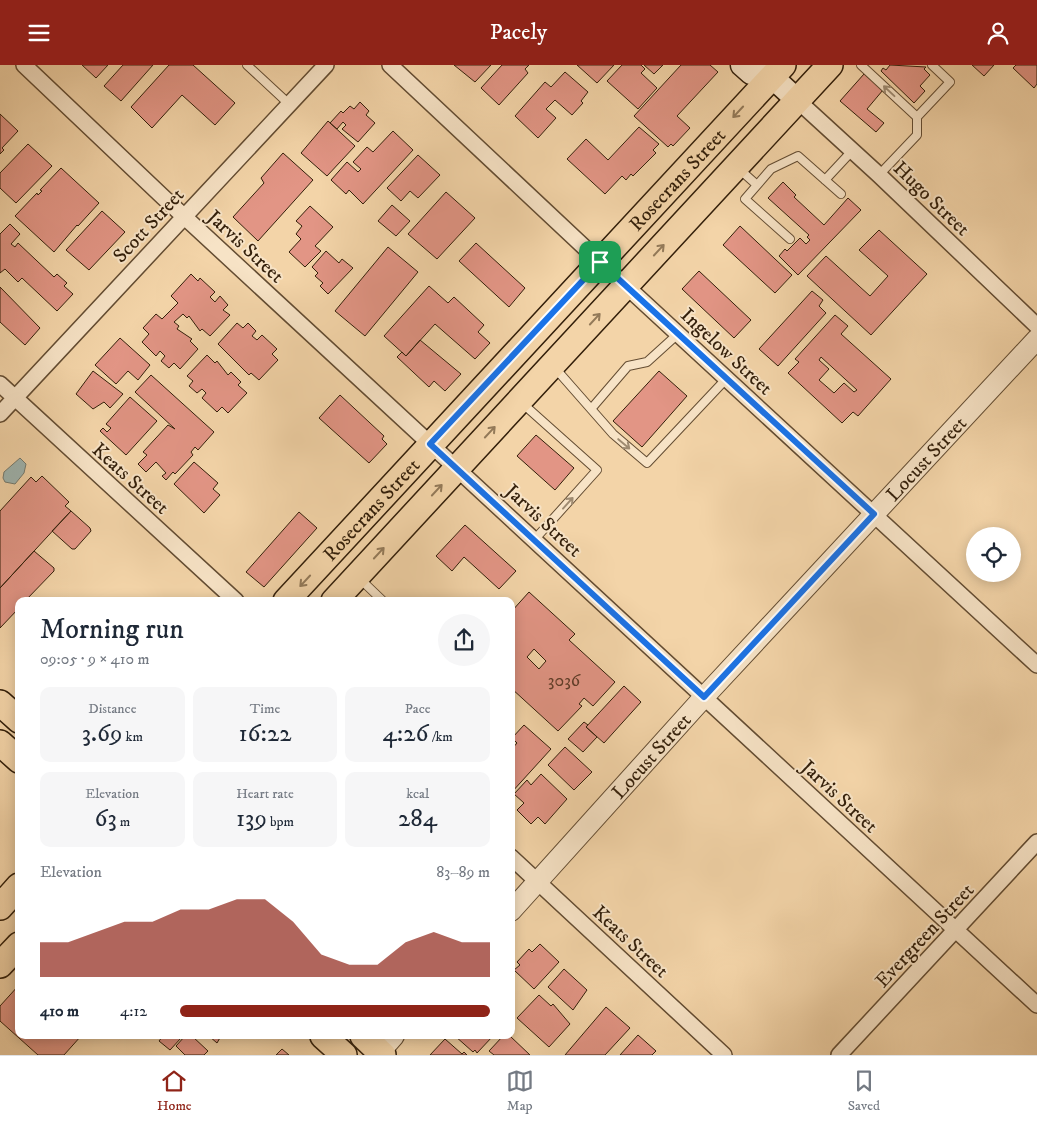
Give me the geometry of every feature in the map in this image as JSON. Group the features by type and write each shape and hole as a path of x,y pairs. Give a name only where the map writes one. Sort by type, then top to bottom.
{"main road":[{"path":"742,65 751,73 775,69 797,100"},
{"name":"Rosecrans Street","path":"338,597 830,65"},
{"name":"Rosecrans Street","path":"290,597 600,262 775,69"},
{"path":"0,703 15,716"},
{"path":"0,743 15,756"},
{"path":"0,907 15,890"},
{"path":"0,965 15,949"},
{"path":"326,1039 344,1055"}],"street":[{"name":"Jarvis Street","path":"24,65 430,444 535,539 1037,1005"},
{"name":"Scott Street","path":"0,414 326,65"},
{"name":"Ingelow Street","path":"390,65 600,262 727,377 1037,665"},
{"name":"Hugo Street","path":"797,100 879,175 1037,327"},
{"name":"Locust Street","path":"515,907 539,883 704,697 1037,339"},
{"name":"Keats Street","path":"0,384 232,597"},
{"name":"Evergreen Street","path":"839,1055 1037,842"},
{"name":"Keats Street","path":"515,861 724,1055"}],"lane":[{"path":"248,65 289,104"},
{"path":"861,65 917,117 918,135 879,175"},
{"path":"917,117 950,82 932,65"},
{"path":"825,180 852,151"},
{"path":"790,239 745,199 771,169 798,155 841,193"},
{"path":"736,166 757,185"},
{"path":"590,409 628,366 647,362 679,333"},
{"path":"552,365 613,434 647,463 727,377"},
{"path":"520,401 597,471 535,539"},
{"path":"357,577 379,597"}],"water":[{"path":"20,458 26,464 24,473 15,484 5,482 3,478 4,472"}],"building":[{"path":"82,65 108,65 96,78"},
{"path":"123,65 153,65 121,101 104,86"},
{"path":"169,65 193,65 235,103 215,125 182,95 152,128 131,107"},
{"path":"454,65 491,65 475,82"},
{"path":"502,65 529,65 525,69 528,73 499,105 481,88"},
{"path":"577,65 614,65 597,83"},
{"path":"622,65 641,65 645,69 641,73 657,88 638,109 607,81"},
{"path":"644,65 663,65 654,74"},
{"path":"681,65 710,65 718,72 677,116 690,128 673,146 671,144 668,147 634,116"},
{"path":"890,65 926,67 924,69 930,75 920,86 925,91 914,103 881,71 883,68 886,70"},
{"path":"972,65 994,65 984,76"},
{"path":"1016,65 1037,65 1037,84 1034,88 1013,68"},
{"path":"565,72 588,92 581,101 583,103 572,115 555,100 546,109 556,118 538,138 515,116 545,82 551,87"},
{"path":"864,74 883,90 867,109 884,123 876,132 840,101"},
{"path":"360,102 369,111 366,115 375,123 358,142 342,129 346,125 343,122 337,129 330,123 341,111 343,113 350,106 354,109"},
{"path":"0,114 18,131 2,148 4,150 0,154"},
{"path":"328,121 355,146 327,176 301,153"},
{"path":"639,127 659,144 653,150 656,153 633,176 631,174 626,180 622,176 605,194 567,159 586,139 608,160"},
{"path":"393,131 413,150 363,204 349,190 346,194 331,180 347,162 358,172 361,169 353,162 367,147 373,152"},
{"path":"28,144 52,166 16,203 0,188 0,173"},
{"path":"283,153 313,180 258,241 233,217 264,183 261,178"},
{"path":"418,155 440,175 418,198 410,191 401,201 387,188"},
{"path":"61,168 99,203 54,252 15,216 37,193 38,195 42,191 40,190"},
{"path":"783,182 796,195 794,197 824,225 848,198 861,210 798,275 779,256 800,238 806,244 810,240 807,237 809,235 768,198"},
{"path":"446,192 475,218 437,259 408,234"},
{"path":"392,205 410,221 396,236 378,221"},
{"path":"310,206 333,227 315,246 321,251 305,267 289,252 301,239 296,234 302,226 296,221"},
{"path":"102,211 125,232 89,270 66,250"},
{"path":"10,224 20,234 11,244 15,247 18,243 54,277 57,274 67,283 64,286 73,294 57,311 22,278 18,282 5,269 0,273 0,234"},
{"path":"740,226 792,275 775,293 723,245"},
{"path":"879,230 927,274 871,335 807,276 826,256 870,296 888,276 859,250"},
{"path":"476,243 525,288 509,307 459,261"},
{"path":"388,247 418,272 365,336 335,311"},
{"path":"326,251 339,263 342,259 353,268 328,294 320,286 323,283 315,276 318,273 312,267"},
{"path":"699,271 751,320 734,338 682,289"},
{"path":"191,274 198,281 200,278 215,292 210,297 215,302 220,296 228,305 223,310 230,315 210,336 202,329 200,331 189,316 187,318 183,314 174,322 179,326 177,329 192,339 190,341 198,349 180,369 174,363 169,368 161,361 165,356 160,351 156,356 142,342 149,334 143,328 156,314 162,319 178,303 171,296"},
{"path":"429,286 448,303 454,297 484,325 478,332 490,343 475,359 435,324 406,356 384,336"},
{"path":"0,287 40,328 25,345 0,322"},
{"path":"812,291 823,300 819,306 826,313 778,366 759,349"},
{"path":"835,315 848,326 841,334 891,379 858,416 853,412 842,423 788,373 799,362 795,359","holes":["821,357 857,390 854,392 844,383 834,393 819,380 829,369 819,360"]},
{"path":"237,323 243,328 248,323 256,331 252,336 257,340 262,335 277,349 272,354 278,360 259,380 251,373 249,375 218,344"},
{"path":"120,338 150,365 138,380 128,371 116,384 95,365"},
{"path":"420,340 461,374 445,391 434,381 429,387 397,357 402,352 406,356"},
{"path":"207,355 215,363 217,361 228,375 231,372 241,382 238,385 247,393 228,413 222,407 217,412 202,398 206,393 202,389 197,393 189,386 193,381 187,376"},
{"path":"93,371 123,394 110,408 104,402 93,409 76,394"},
{"path":"659,371 687,396 642,447 613,421"},
{"path":"151,375 214,432 198,450 195,447 191,452 193,455 175,474 173,472 166,480 162,476 166,473 156,462 146,472 138,464 147,455 143,452 168,425 175,429 135,392"},
{"path":"340,395 384,436 382,439 387,444 369,463 319,418"},
{"path":"130,397 157,421 126,455 100,431 103,428 107,432 111,428 106,424"},
{"path":"536,435 574,468 555,490 517,456"},
{"path":"194,462 218,483 213,489 220,495 204,513 174,484"},
{"path":"42,476 69,502 65,506 71,511 0,588 0,511 31,477 36,482"},
{"path":"71,511 91,531 75,549 72,549 52,531"},
{"path":"299,512 317,528 264,587 246,572"},
{"path":"465,525 516,571 499,589 464,557 452,571 436,556"},
{"path":"34,551 54,568 54,571 29,597 15,597 15,612 0,628 0,588"},
{"path":"529,592 575,634 569,640 615,682 593,706 584,698 579,704 582,706 558,731 515,692 515,608","holes":["534,649 546,661 539,669 527,657"]},
{"path":"624,686 641,702 604,743 586,727"},
{"path":"584,722 588,725 586,727 597,737 583,752 568,739"},
{"path":"524,725 551,749 515,789 515,745 517,743 515,735"},
{"path":"565,747 592,772 574,790 548,765"},
{"path":"541,774 567,799 545,824 538,817 531,824 517,810 524,803 515,793 527,780 531,785"},
{"path":"540,944 559,962 534,989 515,971 520,965 517,962 529,949 532,952"},
{"path":"564,969 587,990 573,1010 548,987"},
{"path":"15,989 15,1034 0,1021 0,1006"},
{"path":"539,995 551,1006 553,1004 570,1024 549,1047 517,1018"},
{"path":"606,1007 630,1028 605,1055 565,1055"},
{"path":"638,1035 656,1051 652,1055 620,1055"},
{"path":"20,1039 78,1039 64,1055 38,1055"},
{"path":"161,1039 180,1039 170,1050 159,1041"},
{"path":"182,1039 195,1039 208,1051 204,1055 185,1055 176,1046"},
{"path":"445,1039 462,1054 464,1052 467,1055 430,1055"},
{"path":"458,1039 490,1039 477,1053 475,1050 473,1052"},
{"path":"500,1039 513,1039 530,1055 494,1055 489,1051"},
{"path":"282,1049 289,1055 276,1055"}],"route":[{"path":"600,262 874,514 704,697 430,444 600,262"}]}
